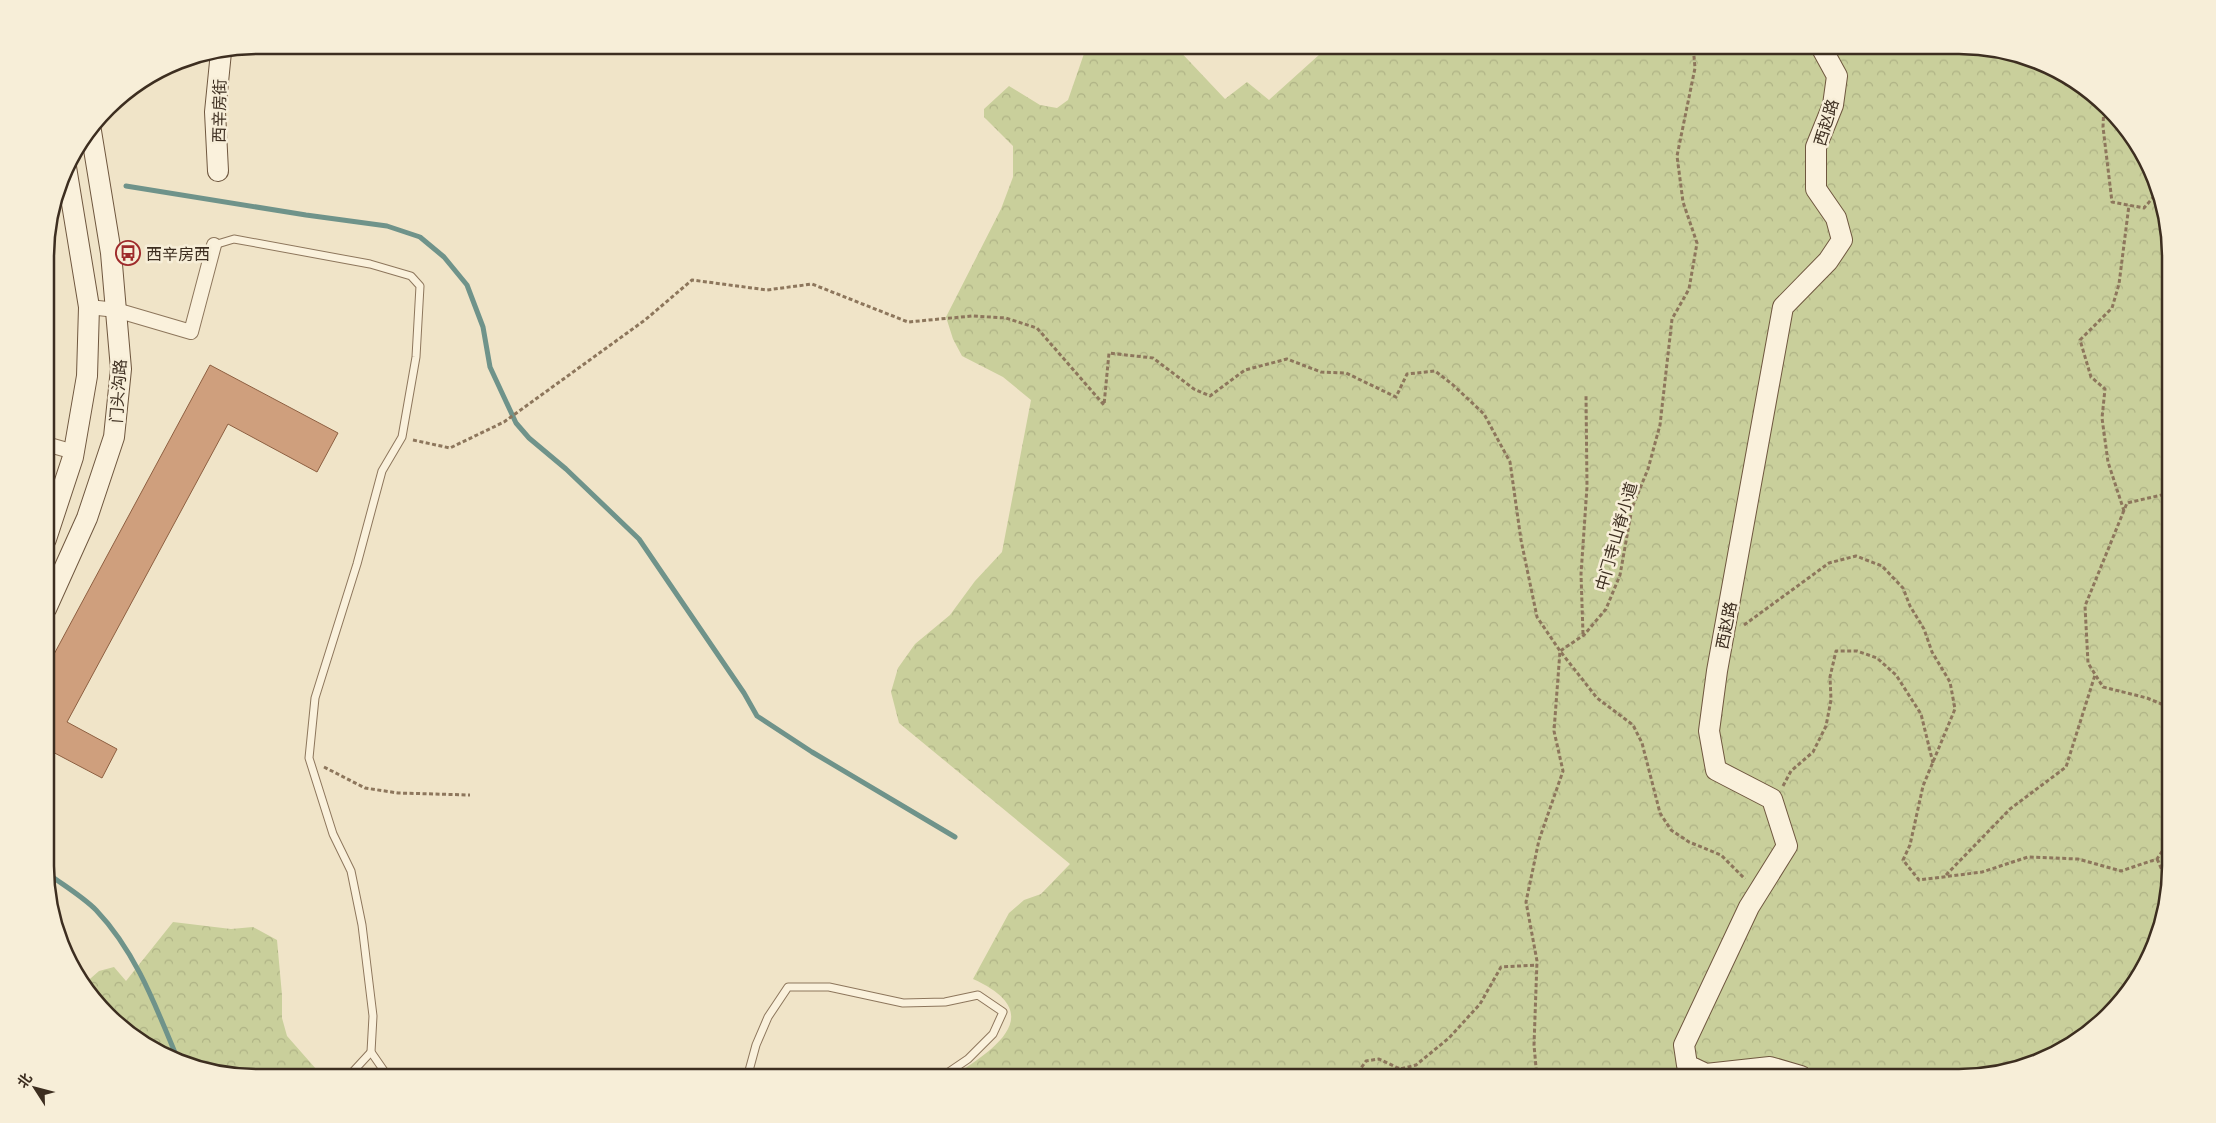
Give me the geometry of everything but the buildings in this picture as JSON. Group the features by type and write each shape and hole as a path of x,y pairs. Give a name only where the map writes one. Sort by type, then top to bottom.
{"street":[{"name":"西赵路","path":"1772,799 1716,770 1709,731 1724,634 1783,307 1828,261 1842,240 1836,218 1816,190 1816,147 1833,105 1837,76 1825,54"},
{"name":"西辛房街","path":"218,171 215,112 220,57"},
{"name":"门头沟路","path":"54,591 87,518 114,437 121,369 111,253 92,138"},
{"name":"门头沟路","path":"54,514 74,452 87,376 89,307 68,181"},
{"path":"89,307 116,310 191,332 214,245"},
{"path":"54,446 74,452"},
{"path":"1696,1069 1688,1065 1684,1045 1749,907 1787,846 1772,799"},
{"path":"1752,1069 1770,1067 1777,1069"}],"lane":[{"path":"214,245 234,239 370,264 411,276 420,286 416,357 402,437 382,471 357,564 315,698 309,758 333,834 351,871 362,925 373,1016 371,1052 383,1069"},
{"path":"749,1069 756,1044 768,1017 788,987 829,988 903,1003 945,1002 978,995 1003,1012 993,1034 968,1059 953,1069"},
{"path":"355,1069 371,1052"}],"path":[{"name":"中门寺山脊小道","path":"1560,652 1584,635 1606,609 1620,575 1632,508 1648,469 1660,425 1672,319 1689,289 1697,243 1683,202 1677,156 1695,68 1694,54"},
{"path":"2104,114 2103,127 2112,202 2144,208 2153,198"},
{"path":"2124,511 2108,462 2102,418 2105,389 2091,377 2080,340 2112,308 2119,284 2129,205"},
{"path":"402,437 450,448 504,422 645,320 692,280 767,290 812,284 908,322 972,316 1014,321 1038,328 1104,405 1109,353 1153,358 1194,389 1210,396 1245,370 1287,360 1321,372 1346,373 1396,397 1407,374 1435,372 1452,384 1484,414 1510,462 1522,540 1537,617 1560,652 1597,698 1633,725 1642,743 1660,813 1671,830 1689,842 1721,855 1744,877 1749,907"},
{"path":"1584,635 1581,574 1587,487 1586,394"},
{"path":"2162,495 2127,503 2085,606 2088,662 2103,687 2147,698 2162,705"},
{"path":"1724,634 1739,629 1829,563 1856,556 1882,566 1903,588 1910,606 1924,629 1932,652 1950,682 1955,709 1923,786 1910,845 1903,860 1919,880 1982,872 2028,857 2078,859 2121,871 2157,859 2162,852"},
{"path":"1772,799 1785,784 1791,772 1813,752 1826,726 1831,700 1830,677 1836,651 1857,651 1877,658 1896,674 1921,714 1934,763"},
{"path":"1536,1069 1534,1045 1537,965 1526,902 1539,840 1563,771 1554,731 1560,652"},
{"path":"1946,876 2010,809 2066,767 2095,675"},
{"path":"309,758 365,788 398,793 470,796"},
{"path":"2157,859 2162,869"},
{"path":"1360,1069 1366,1061 1379,1059 1400,1068 1416,1065 1450,1038 1480,1004 1501,967 1537,965"}],"green space":[{"path":"1084,54 1182,54 1225,99 1247,82 1269,100 1320,54 1972,54 2012,61 2037,69 2061,81 2093,104 2112,123 2128,144 2147,179 2161,230 2162,244 2162,879 2155,919 2147,944 2135,968 2112,1000 2093,1019 2072,1035 2037,1054 1986,1068 1972,1069 964,1069 997,1044 1007,1031 1011,1018 1008,1005 996,992 973,979 1009,913 1024,900 1041,894 1070,864 899,723 891,692 898,668 915,644 950,615 975,581 1002,552 1031,400 1003,377 962,356 953,339 946,317 1001,209 1013,177 1013,146 984,117 984,109 1009,86 1040,105 1057,108 1068,100"},
{"path":"173,922 231,929 253,927 277,940 282,1018 287,1036 316,1069 230,1068 179,1054 155,1042 123,1019 104,1000 89,980 99,971 114,967 126,981"}],"waterway":[{"path":"126,186 387,226 420,237 444,257 467,285 483,327 490,367 516,423 529,438 566,469 639,539 744,693 757,716 812,752 955,837"},
{"path":"54,878 91,905 123,944 144,981 175,1052"}],"place":[{"name":"西辛房西","path":"128,253"}]}
